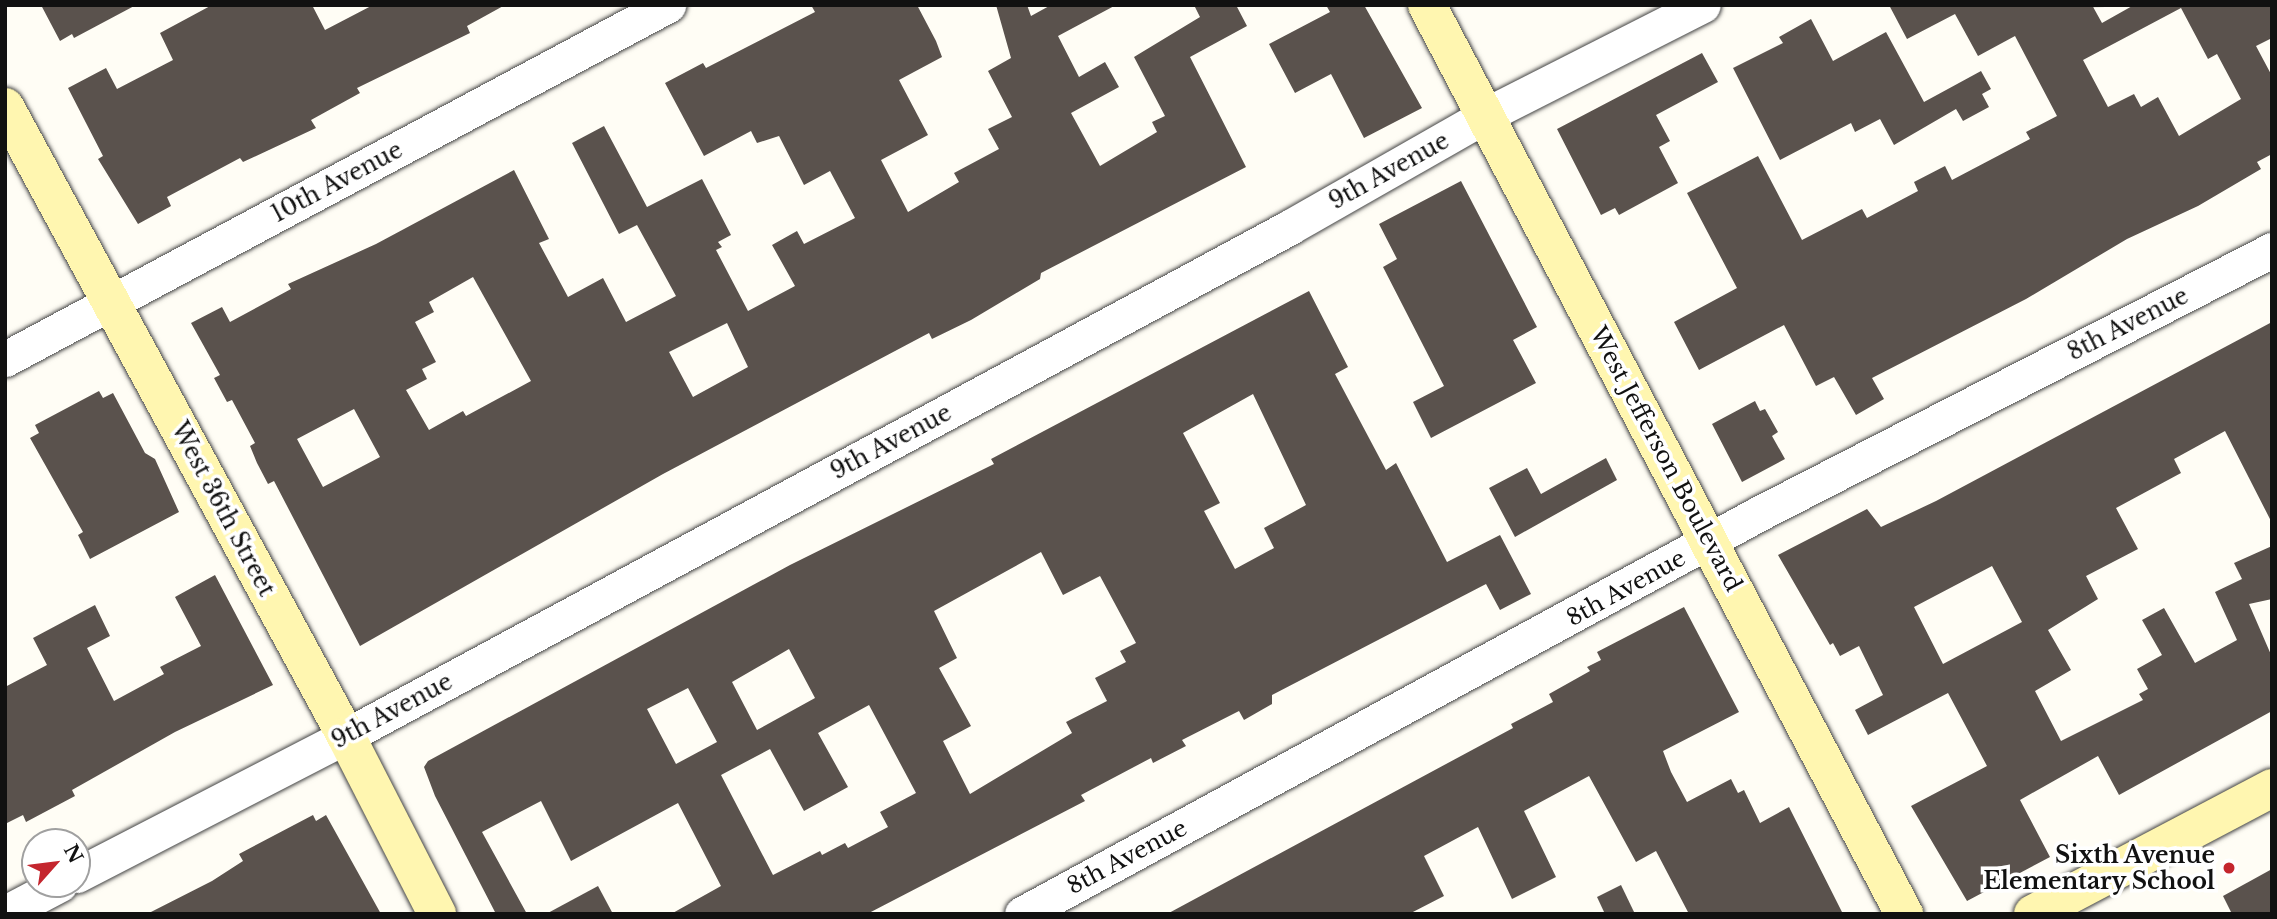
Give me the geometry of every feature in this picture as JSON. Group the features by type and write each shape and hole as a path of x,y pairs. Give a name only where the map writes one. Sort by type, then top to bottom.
{"street":[{"name":"10th Avenue","path":"5,359 668,5"},
{"name":"West Jefferson Boulevard","path":"1427,5 1904,914"},
{"name":"9th Avenue","path":"91,868 346,736 1290,227 1486,115 1703,5"},
{"name":"West 36th Street","path":"5,107 346,736 437,914"},
{"name":"8th Avenue","path":"1022,914 1709,542 2272,250"},
{"path":"2033,914 2272,788"},
{"path":"5,912 32,898"}],"building":[{"path":"41,5 136,5 74,38 72,34 60,41"},
{"path":"212,5 312,5 325,30 373,5 505,5 467,26 470,33 357,88 360,93 311,120 316,128 243,162 240,158 167,197 171,206 138,224 98,159 103,156 68,88 106,68 117,89 173,60 160,33"},
{"path":"811,5 917,5 936,41 942,57 899,80 928,135 881,160 908,212 959,182 954,173 999,149 988,129 1012,117 988,71 1011,58 996,5 1027,5 1031,16 1051,5 1116,5 1058,36 1079,77 1105,62 1119,87 1071,113 1100,166 1157,132 1152,122 1165,116 1134,57 1200,17 1194,5 1236,5 1247,26 1190,57 1246,167 1041,273 1040,279 971,320 932,339 929,333 663,474 360,646 274,481 268,484 257,463 250,446 255,443 232,400 227,402 214,378 220,375 191,323 222,307 230,322 291,289 288,284 376,244 514,170 549,239 539,243 568,297 603,278 626,322 676,296 637,225 619,234 572,143 604,126 647,207 702,179 731,235 718,242 722,247 716,250 748,311 795,286 772,245 797,231 804,244 855,218 830,171 804,185 779,136 757,143 751,131 704,156 665,83 703,63 706,68 815,12","holes":["473,277 531,381 466,416 463,411 429,430 406,390 427,379 422,369 436,362 415,322 434,312 429,302","727,323 748,367 693,397 669,352","354,409 380,457 323,487 297,439"]},
{"path":"1326,5 1364,5 1422,108 1364,138 1331,74 1295,93 1269,44 1330,12"},
{"path":"1889,5 2092,5 2102,23 2134,5 2272,5 2272,38 2256,46 2272,76 2272,154 2257,162 2261,169 2198,206 2127,239 2026,299 1872,378 1884,399 1856,415 1834,377 1816,386 1784,325 1699,370 1674,322 1737,288 1687,193 1758,156 1802,240 1862,209 1867,218 1918,191 1914,182 1945,166 1952,180 2030,139 2026,132 2057,116 2015,36 1978,56 1955,14 1907,39","holes":["2181,8 2208,59 2217,54 2241,99 2179,136 2158,97 2141,107 2134,94 2108,107 2083,60"]},
{"path":"1811,19 1833,61 1886,32 1924,102 1981,71 1991,89 1982,94 1989,107 1963,121 1956,109 1894,145 1880,119 1855,132 1851,123 1780,160 1733,68 1783,43 1779,37"},
{"path":"1702,53 1718,82 1656,115 1670,141 1659,147 1678,183 1619,215 1615,208 1601,215 1557,129"},
{"path":"1461,181 1537,327 1513,340 1536,383 1431,438 1413,402 1444,386 1383,267 1397,259 1379,224"},
{"path":"1309,291 1348,367 1335,374 1386,470 1396,463 1447,562 1500,535 1531,594 1500,610 1486,584 1272,695 1272,704 1244,720 1239,711 1182,740 1186,746 1153,763 1151,758 1081,795 1085,801 867,914 671,914 721,886 678,803 571,861 541,801 482,832 527,914 496,914 435,796 424,767 428,761 790,565 994,464 991,459","holes":["1253,394 1306,505 1264,528 1274,548 1235,569 1204,511 1220,503 1183,433","1041,552 1063,595 1100,576 1136,643 1120,651 1126,662 1095,678 1107,701 1066,722 1072,733 970,794 943,741 971,726 939,668 957,658 934,611","789,649 815,698 757,730 732,682","688,688 717,742 676,764 647,709","869,705 916,793 880,812 888,827 848,848 845,843 822,855 820,851 773,875 721,775 770,749 804,811 848,787 818,733"]},
{"path":"2272,322 2272,523 2225,431 2174,459 2181,473 2116,508 2138,549 2086,576 2098,599 2048,630 2071,670 2035,691 2061,741 2143,700 2139,694 2148,689 2137,669 2162,655 2142,620 2164,608 2195,663 2237,640 2215,592 2242,579 2234,563 2272,546 2272,599 2249,604 2272,657 2272,711 2119,795 2098,756 2020,800 2050,857 1967,901 1911,806 1987,766 1948,693 1868,735 1855,710 1883,695 1859,646 1840,656 1833,643 1830,645 1778,555 1867,509 1881,527 1936,501","holes":["1992,566 2022,622 1943,664 1914,607"]},
{"path":"99,391 103,398 113,393 145,453 155,459 179,512 90,559 78,535 83,532 30,438 39,433 35,425"},
{"path":"1755,401 1760,411 1765,409 1778,432 1772,436 1785,459 1742,482 1712,424"},
{"path":"1606,458 1617,480 1515,537 1489,488 1527,468 1541,494"},
{"path":"215,575 273,685 175,732 72,790 75,796 26,822 23,815 5,824 5,687 47,665 33,638 95,605 110,636 87,648 114,701 164,674 160,667 201,646 175,597"},
{"path":"1684,607 1739,712 1663,751 1671,772 1687,802 1731,779 1738,793 1744,790 1760,823 1789,807 1843,914 1689,914 1656,851 1636,862 1589,776 1524,811 1556,877 1512,899 1478,827 1424,856 1444,896 1409,914 1167,914 1513,728 1511,724 1553,702 1549,694 1590,671 1587,667 1601,660 1597,652"},
{"path":"313,815 316,821 326,815 381,914 147,914 212,881 243,861 239,854"},
{"path":"2272,869 2272,914 2232,914 2223,896"},
{"path":"1621,885 1635,914 1605,914 1597,897"},
{"path":"598,886 613,914 546,914"}],"place":[{"name":"Sixth Avenue Elementary School","path":"2229,868"}]}
